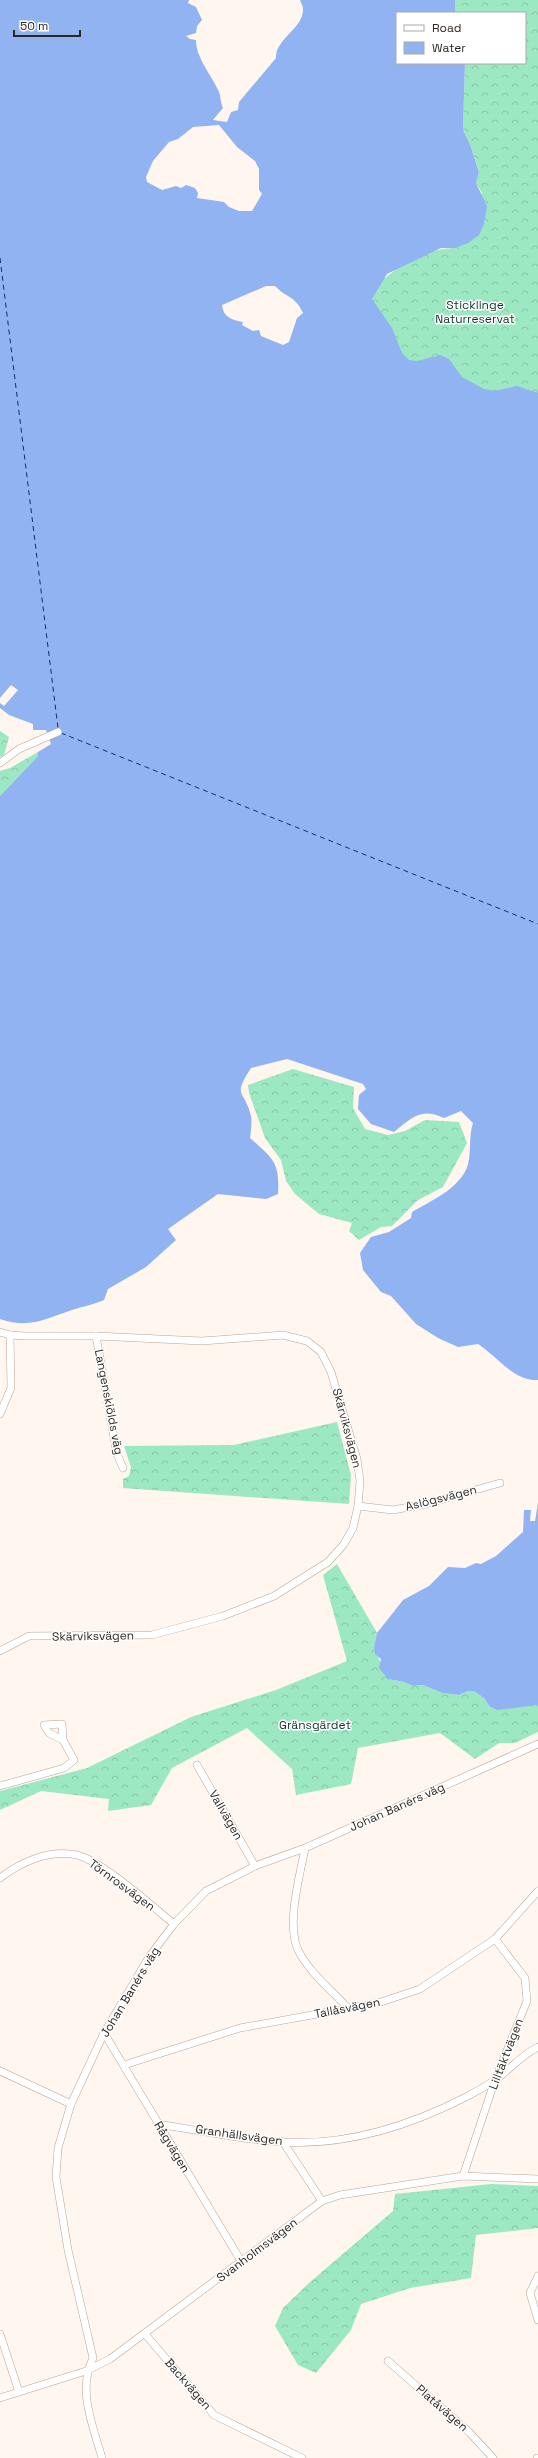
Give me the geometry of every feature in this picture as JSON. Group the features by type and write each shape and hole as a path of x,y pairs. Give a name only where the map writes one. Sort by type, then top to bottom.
{"street":[{"path":"0,763 19,749 58,732"},
{"name":"Skärviksvägen","path":"0,1332 10,1335 96,1336 202,1341 283,1335 307,1341 321,1352 332,1372 357,1459 360,1481 358,1506 353,1528 344,1544 328,1562 274,1596 230,1613 152,1634 29,1636 0,1651"},
{"path":"0,1414 12,1388 10,1335"},
{"name":"Langenskiölds väg","path":"96,1336 117,1454 123,1468"},
{"name":"Aslögsvägen","path":"358,1506 393,1510 426,1504 500,1483"},
{"path":"0,1786 64,1768 74,1760 63,1740"},
{"name":"Johan Banérs väg","path":"102,2458 86,2400 86,2371 92,2358 68,2250 56,2177 58,2148 71,2104 104,2033 149,1957 174,1924 206,1892 255,1866 305,1848 538,1744"},
{"name":"Vallvägen","path":"197,1765 255,1866"},
{"path":"305,1848 296,1898 293,1932 298,1950 309,1966 348,2008"},
{"name":"Törnrosvägen","path":"0,1878 15,1867 32,1859 51,1855 76,1855 96,1864 174,1924"},
{"name":"Tallåsvägen","path":"124,2065 240,2028 378,2003 420,1989 495,1939 538,1891"},
{"name":"Lilltäktvägen","path":"463,2176 495,2080 527,2001 526,1978 495,1939"},
{"name":"Rågvägen","path":"104,2033 157,2124 241,2261"},
{"name":"Granhällsvägen","path":"157,2124 283,2142 330,2139 398,2126 436,2112 495,2080 528,2052 538,2047"},
{"path":"0,2071 71,2104"},
{"path":"283,2142 322,2201"},
{"name":"Svanholmsvägen","path":"0,2398 86,2371 110,2359 322,2201 340,2195 463,2176 538,2179"},
{"path":"538,2276 530,2293 538,2320"},
{"path":"0,2334 19,2392"},
{"name":"Backvägen","path":"145,2334 214,2415 302,2458"},
{"name":"Platåvägen","path":"388,2361 469,2432 493,2458"}],"green space":[{"name":"Sticklinge Naturreservat","path":"455,0 538,0 538,399 494,393 410,368 375,311 370,292 398,268 408,262 431,252 455,248 482,193 476,183 479,171 470,144 463,130 465,64 526,64 526,12 455,12"},
{"path":"0,731 9,737 4,755 0,757"},
{"path":"38,752 38,756 0,796 0,771 10,768"},
{"path":"293,1069 354,1087 353,1108 365,1129 388,1135 405,1131 425,1120 459,1122 467,1143 443,1187 418,1200 392,1226 381,1227 359,1240 349,1231 352,1223 319,1214 295,1194 286,1181 281,1160 265,1138 249,1093 248,1085"},
{"path":"337,1422 351,1475 349,1504 123,1488 123,1479 129,1476 131,1467 124,1446 234,1445"},
{"name":"Gränsgärdet","path":"337,1564 377,1633 374,1647 388,1679 404,1682 413,1686 423,1685 442,1693 459,1695 468,1691 474,1691 484,1698 490,1707 538,1705 538,1732 515,1743 499,1743 475,1759 440,1733 358,1748 351,1784 296,1795 292,1769 247,1728 172,1768 151,1805 108,1811 109,1799 41,1791 0,1810 0,1791 87,1768 191,1717 276,1690 347,1661 323,1575"},
{"path":"491,2184 538,2186 538,2228 476,2235 471,2278 410,2288 361,2304 351,2330 316,2373 298,2365 275,2326 283,2308 309,2283 393,2211 395,2194"}],"water":[{"path":"0,0 189,0 188,3 196,7 202,20 197,26 196,33 186,36 190,39 196,40 198,53 201,60 219,92 223,108 213,120 227,122 231,112 238,110 239,102 276,58 280,45 299,22 303,9 300,0 455,0 455,12 396,12 396,64 465,64 463,130 470,144 479,172 476,183 487,206 484,224 479,235 468,243 455,248 441,248 387,274 372,299 392,328 402,353 409,360 417,361 440,355 449,359 462,377 484,389 495,391 517,386 538,393 538,1380 529,1379 513,1372 478,1344 458,1347 438,1338 416,1324 391,1296 381,1292 363,1270 360,1253 371,1237 389,1232 411,1218 412,1212 447,1191 462,1177 467,1169 473,1123 461,1111 444,1118 436,1115 422,1114 411,1119 394,1132 371,1124 358,1109 359,1095 366,1089 363,1084 287,1059 251,1068 242,1084 241,1089 241,1093 251,1116 250,1138 264,1151 276,1168 278,1175 278,1194 266,1199 218,1194 168,1229 176,1240 146,1267 108,1289 104,1300 37,1322 20,1323 0,1319 0,796 38,756 38,752 51,744 46,730 33,730 33,724 9,715 0,708","holes":["219,125 237,147 255,161 259,169 259,190 262,194 252,211 239,211 229,207 224,202 197,198 198,193 195,188 186,185 181,188 176,186 162,190 147,182 146,177 153,161 169,142 178,139 193,127","266,286 275,286 294,300 303,313 297,318 289,342 283,345 261,336 259,330 253,331 242,325 243,322 229,317 224,312 222,305"]},
{"path":"538,1503 538,1705 498,1710 490,1707 484,1698 474,1691 468,1691 459,1695 442,1693 423,1685 413,1686 404,1682 388,1679 379,1668 381,1659 375,1654 374,1647 377,1633 403,1600 429,1586 448,1567 465,1568 476,1563 481,1564 496,1556 523,1532 524,1510 531,1510 530,1521 535,1521"}],"pier":[{"path":"11,685 18,690 4,706 0,703 0,698"}],"ferry route":[{"path":"0,258 58,728"},
{"path":"61,733 538,924"}]}
